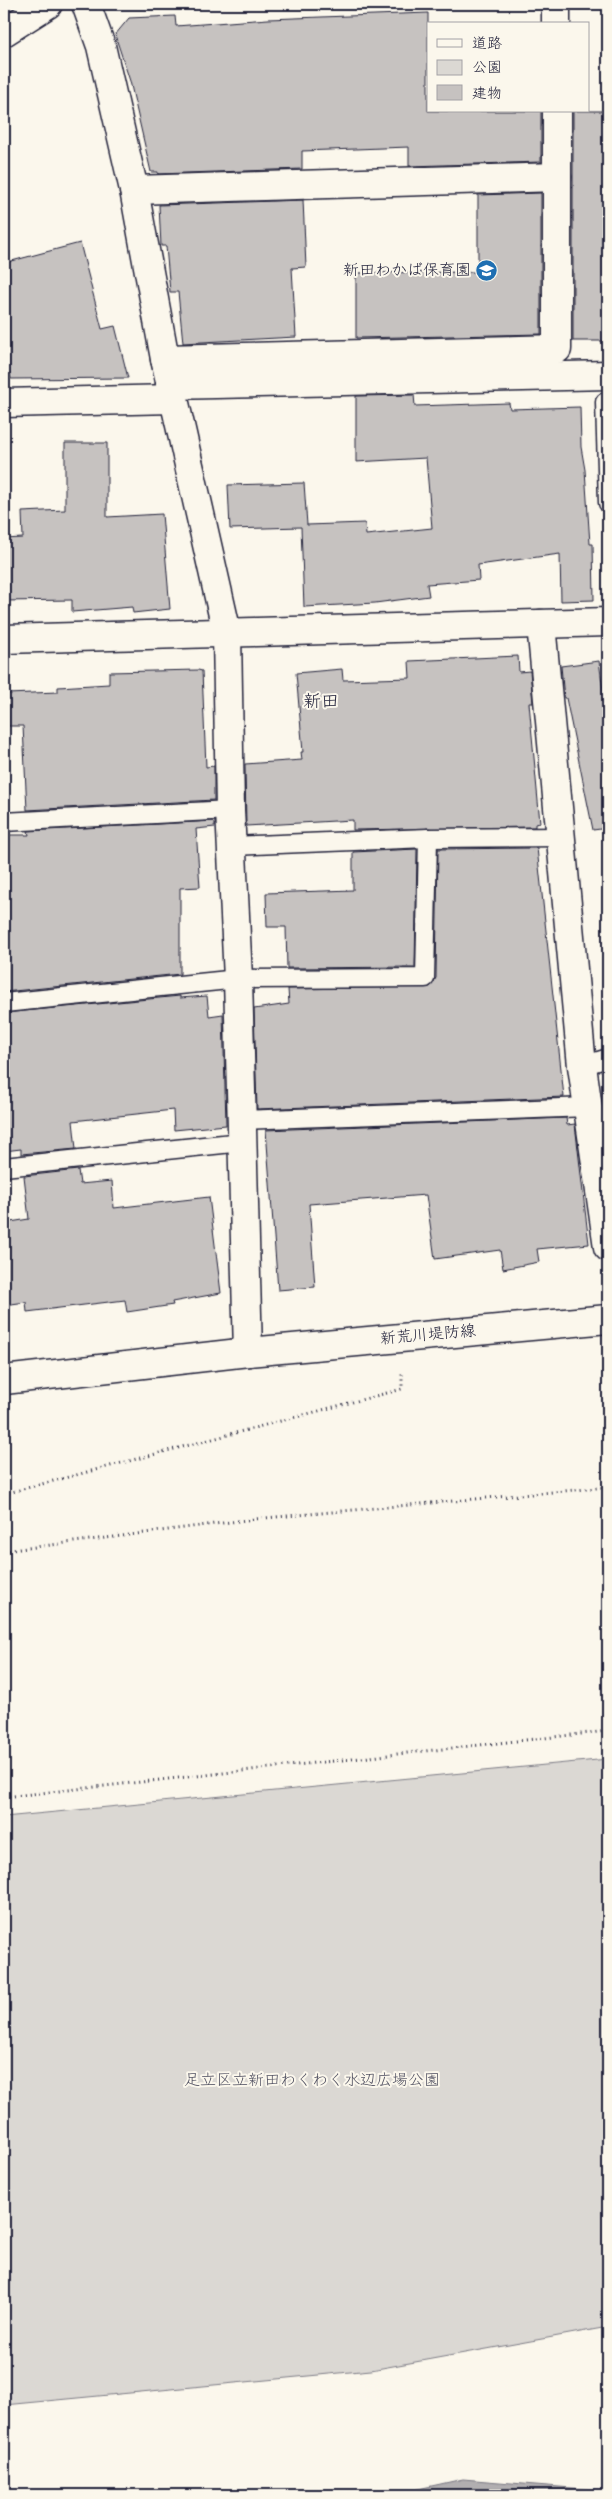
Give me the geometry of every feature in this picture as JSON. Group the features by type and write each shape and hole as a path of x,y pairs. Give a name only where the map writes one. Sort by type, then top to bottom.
{"street":[{"path":"4,32 48,4"},
{"path":"86,4 101,46 134,190 165,359 227,633 230,810 238,979 248,1352"},
{"path":"556,4 556,22"},
{"path":"165,359 557,349 556,112"},
{"path":"134,190 557,177"},
{"path":"4,403 172,392 608,375"},
{"path":"4,639 608,622"},
{"path":"541,624 582,1066 608,1247"},
{"name":"新荒川堤防線","path":"4,1380 248,1352 608,1320"}],"lane":[{"path":"608,402 605,402 608,503"},
{"path":"4,822 230,810"},
{"path":"232,846 428,838 561,837"},
{"path":"4,1004 238,979 425,978 428,838"},
{"path":"582,1066 608,1058"},
{"path":"4,1167 242,1131 588,1107"}],"path":[{"path":"4,1494 402,1389 402,1372 392,1373"},
{"path":"4,1551 254,1520 608,1487"},
{"path":"4,1797 608,1731"}],"green space":[{"name":"足立区立新田わくわく水辺広場公園","path":"608,1759 608,2327 371,2370 4,2405 4,1817"}],"shaded area":[{"path":"463,2479 608,2491 608,2495 391,2495"}],"building":[{"path":"428,13 427,112 541,112 541,162 409,166 409,147 302,151 302,169 158,174 158,172 151,172 130,81 115,35 129,18 175,16 176,26 268,19"},
{"path":"608,111 608,341 573,341 573,112"},
{"path":"541,193 541,334 356,338 356,273 478,272 478,195"},
{"path":"303,200 306,267 292,268 296,337 183,343 178,292 170,292 166,246 161,246 159,205"},
{"path":"80,243 102,329 115,326 128,378 11,379 4,348 4,263"},
{"path":"414,395 415,406 509,403 510,409 580,407 581,447 585,470 590,544 593,544 594,600 561,601 560,554 478,565 479,580 427,584 429,596 375,603 304,607 301,527 230,529 228,485 304,483 307,525 365,523 366,535 432,528 426,458 356,462 356,396"},
{"path":"65,443 107,443 107,517 162,514 170,609 133,613 132,607 72,612 72,600 4,601 4,539 23,538 22,512 65,510"},
{"path":"518,656 519,672 530,671 533,703 529,703 540,823 535,824 535,827 353,830 353,820 246,826 245,764 302,760 301,752 303,752 296,673 342,669 343,680 410,678 409,661"},
{"path":"599,661 605,705 608,704 608,828 593,830 566,698 564,698 561,666"},
{"path":"202,671 206,767 214,766 214,800 27,810 23,726 8,726 7,694 58,692 58,687 109,684 109,672"},
{"path":"215,821 215,827 196,829 200,887 180,888 180,974 4,992 4,835 29,835 28,831"},
{"path":"537,848 564,1097 257,1109 254,1009 289,1004 288,989 430,987 436,978 438,849"},
{"path":"417,849 415,967 287,968 286,927 267,927 266,893 353,890 353,852"},
{"path":"180,996 180,998 207,996 209,1016 223,1014 226,1125 174,1130 173,1110 73,1121 76,1149 21,1154 21,1149 4,1151 4,1013"},
{"path":"566,1118 567,1125 575,1124 589,1244 537,1249 539,1262 503,1269 500,1250 435,1259 426,1195 309,1204 315,1287 278,1290 266,1130"},
{"path":"78,1170 80,1184 112,1181 114,1208 209,1197 221,1293 172,1302 173,1305 127,1312 125,1300 27,1312 26,1302 4,1305 4,1223 29,1219 24,1176"}],"place":[{"name":"新田わかば保育園","path":"487,271"}],"district":[{"name":"新田","path":"321,703"}]}
